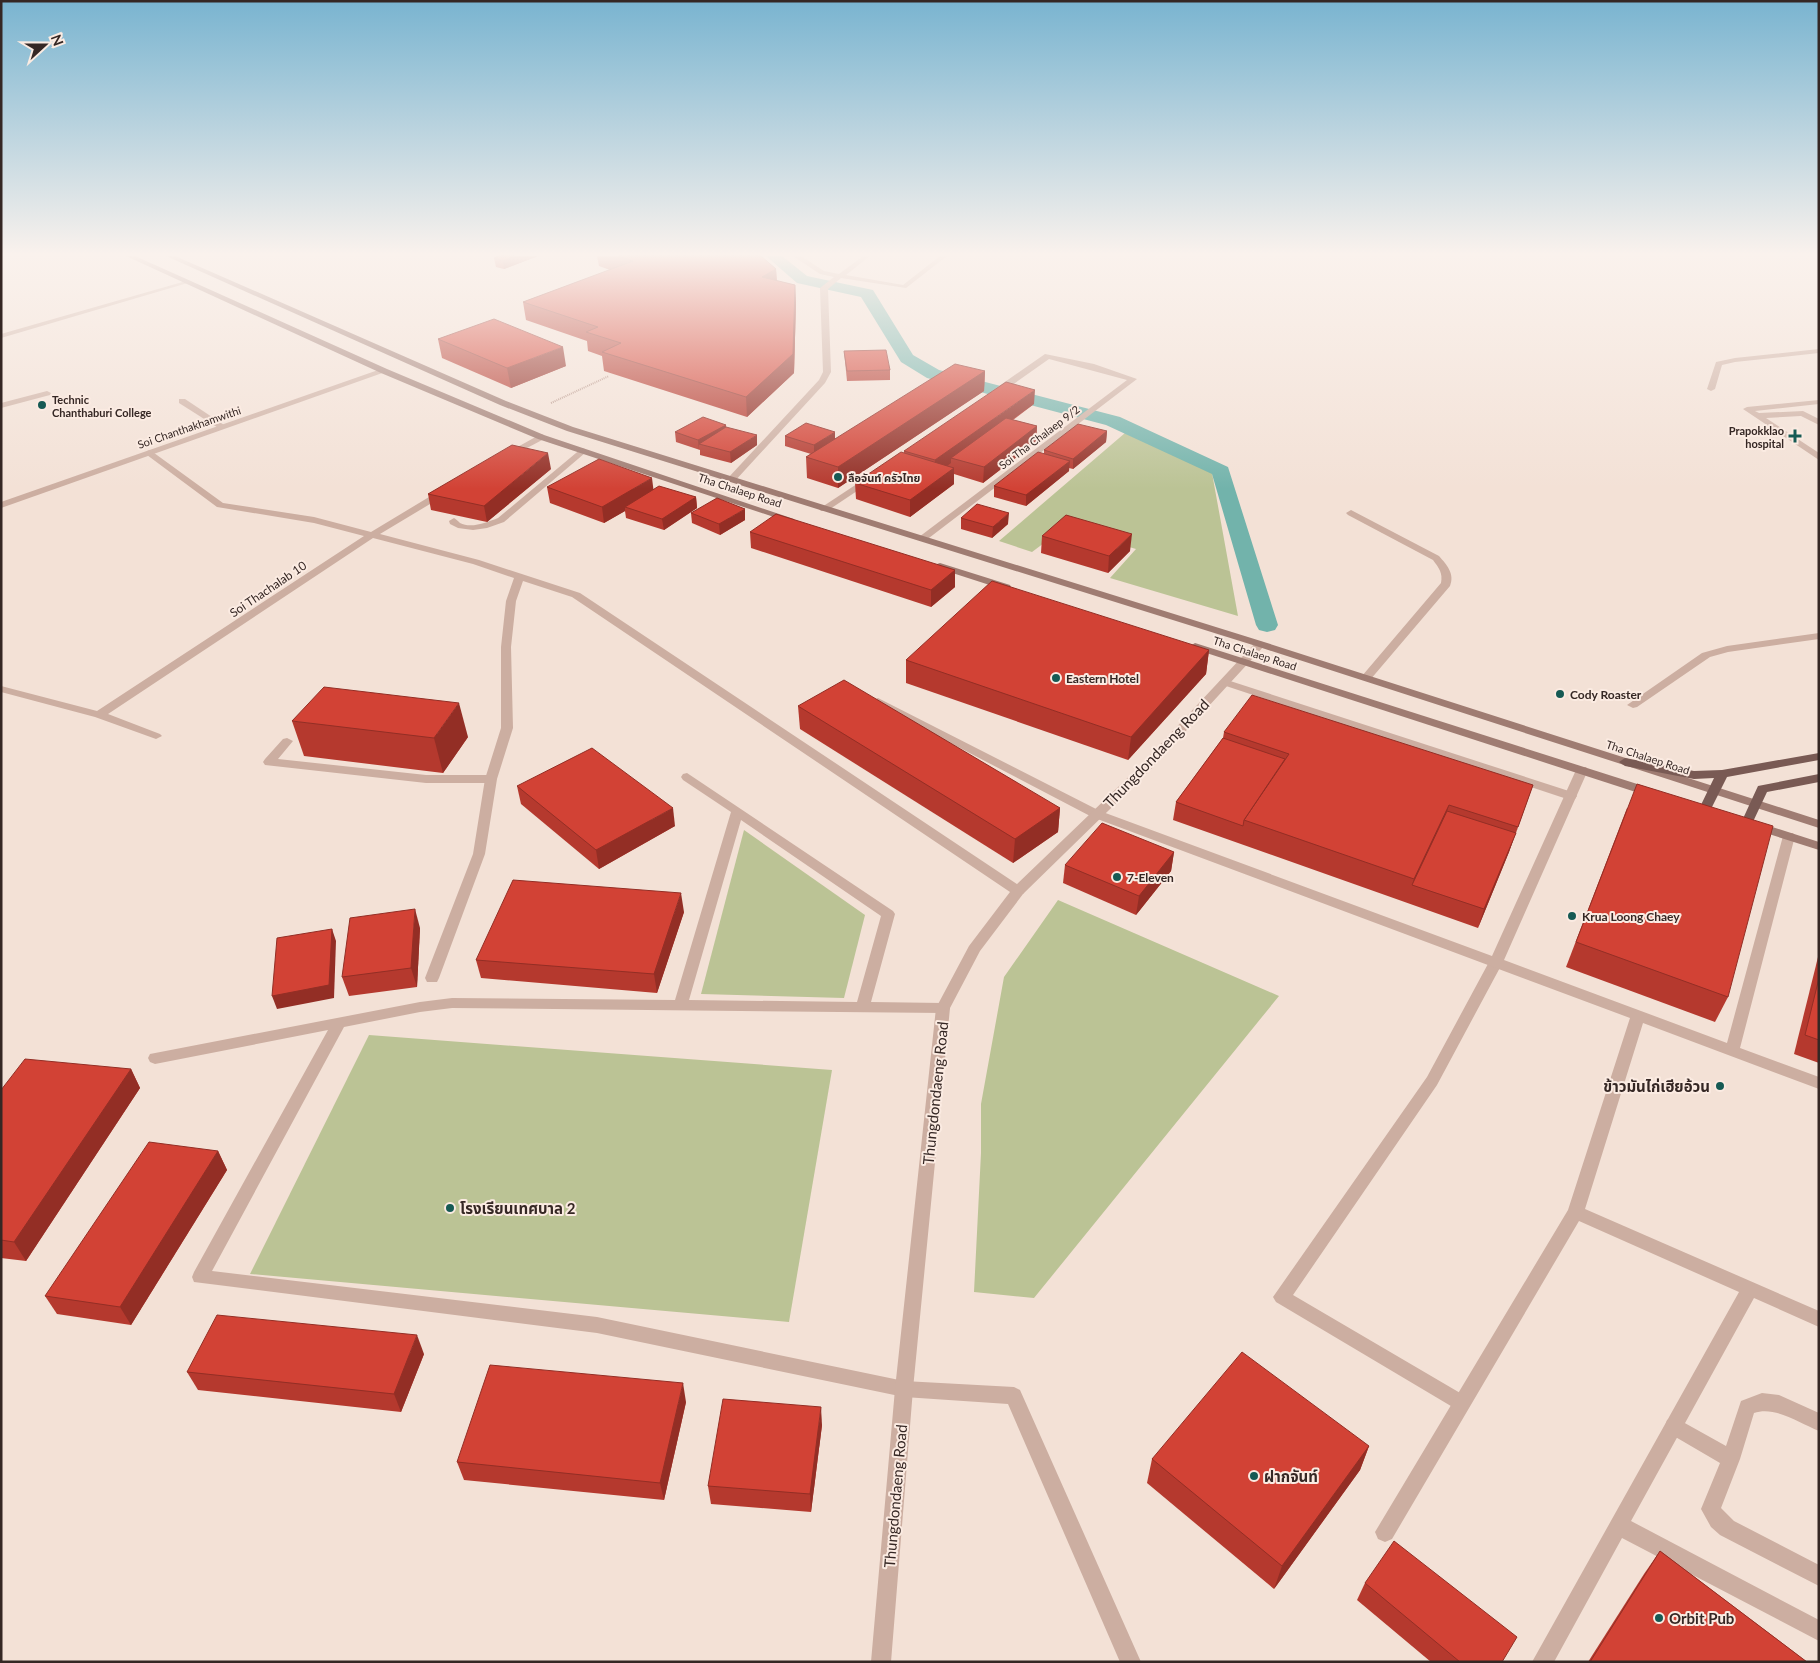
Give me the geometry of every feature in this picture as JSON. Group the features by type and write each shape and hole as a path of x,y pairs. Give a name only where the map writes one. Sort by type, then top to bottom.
{"main road":[{"name":"Tha Chalaep Road","path":"307,334 541,437 796,521"},
{"name":"Tha Chalaep Road","path":"341,334 406,363 570,429 1260,644 1819,824"},
{"path":"710,494 731,480"},
{"path":"929,563 1015,590"},
{"name":"Tha Chalaep Road","path":"1186,644 1667,797"},
{"path":"1625,762 1694,775 1722,774 1819,756"},
{"path":"1704,809 1722,774"},
{"path":"1819,778 1762,789 1743,822 1819,846"}],"street":[{"path":"731,480 822,381 827,372 826,334"},
{"path":"1711,389 1719,364 1735,360 1819,352"},
{"name":"Soi Tha Chalaep 9/2","path":"922,540 1133,379 1091,366 1048,356 984,400"},
{"name":"Soi Chanthakhamwithi","path":"1,505 388,369"},
{"path":"1,406 47,392"},
{"path":"182,400 223,427"},
{"path":"1819,402 1747,409 1819,457"},
{"path":"1758,416 1803,413 1819,423"},
{"path":"500,460 541,437"},
{"path":"454,521 461,526 477,528 502,520 582,451"},
{"path":"150,453 220,505 314,520 476,562 576,595 1018,890"},
{"path":"824,509 880,471"},
{"name":"Soi Thachalab 10","path":"98,715 372,535 449,489"},
{"path":"1351,513 1436,558 1444,567 1448,576 1446,584 1366,678"},
{"path":"432,978 479,854 491,779 508,728 506,647 511,600 520,576"},
{"path":"1633,705 1706,655 1727,649 1819,636"},
{"name":"Thungdondaeng Road","path":"881,1662 904,1389 943,1008 974,949 1018,890 1146,767 1260,644"},
{"path":"1224,682 1571,796"},
{"path":"1,689 98,715 156,736"},
{"path":"878,701 1096,814 1819,1083"},
{"path":"287,741 269,762 426,779 491,779"},
{"path":"1461,1403 1282,1297 1432,1082 1496,962 1582,770"},
{"path":"687,777 888,914 863,1007"},
{"path":"681,1006 737,812"},
{"path":"1732,1051 1789,836"},
{"path":"154,1058 420,1007 452,1003 943,1008"},
{"path":"1385,1532 1576,1212 1638,1015"},
{"path":"339,1023 200,1277 597,1325 904,1389 1014,1396 1131,1662"},
{"path":"1576,1212 1819,1319"},
{"path":"1542,1662 1750,1289"},
{"path":"1819,1422 1778,1404 1762,1402 1747,1406 1711,1509 1718,1520 1727,1528 1819,1576"},
{"path":"1674,1426 1730,1459"},
{"path":"1618,1525 1819,1630"}],"path":[{"path":"530,413 609,376"}],"green space":[{"path":"1125,433 1212,473 1238,616 1110,578 1136,549 1064,528 1032,552 999,541"},
{"path":"744,830 865,915 844,998 701,994"},
{"path":"1058,900 1279,996 1034,1298 974,1292 981,1153 981,1104 1004,977"},
{"path":"369,1035 832,1070 789,1322 250,1274"}],"building":[{"path":"453,334 530,334 563,347 507,368 438,339"},
{"path":"591,334 794,334 793,354 746,397 602,352 621,343"},
{"path":"886,350 890,370 847,371 844,351"},
{"path":"955,364 985,371 838,467 806,457"},
{"path":"1006,382 1035,390 935,460 904,451"},
{"path":"703,417 726,425 698,440 675,432"},
{"path":"1006,418 1037,426 984,467 951,458"},
{"path":"806,423 835,432 814,445 785,436"},
{"path":"1078,424 1107,431 1073,459 1044,450"},
{"path":"726,427 757,435 730,452 699,444"},
{"path":"512,445 548,453 484,506 428,494"},
{"path":"901,452 954,468 910,500 855,483"},
{"path":"1038,452 1070,461 1026,495 994,486"},
{"path":"599,459 652,478 602,507 547,487"},
{"path":"659,486 696,497 662,519 625,507"},
{"path":"717,498 745,509 719,524 691,513"},
{"path":"977,504 1009,513 993,527 961,518"},
{"path":"776,514 955,570 931,590 750,532"},
{"path":"1066,515 1132,534 1109,556 1042,536"},
{"name":"Eastern Hotel","path":"992,581 1209,650 1131,737 906,660"},
{"path":"844,680 1060,808 1015,839 798,706"},
{"path":"324,687 459,703 434,738 292,721"},
{"path":"1252,695 1533,785 1518,827 1449,805 1414,879 1244,820 1289,754 1224,732"},
{"path":"1223,738 1285,759 1244,820 1243,826 1176,802"},
{"path":"592,748 673,808 596,850 517,786"},
{"path":"1637,784 1773,826 1728,997 1576,942"},
{"path":"1447,811 1516,833 1484,909 1412,885"},
{"path":"1102,823 1174,852 1139,896 1065,865"},
{"path":"513,880 681,893 654,974 476,960"},
{"path":"415,909 411,968 342,977 350,918"},
{"path":"332,929 329,985 272,996 277,938"},
{"path":"1819,978 1819,1040 1805,1035"},
{"path":"25,1059 131,1069 14,1242 1,1240 1,1090"},
{"path":"149,1142 218,1151 120,1307 45,1296"},
{"path":"217,1315 417,1335 394,1394 187,1372"},
{"name":"ฝากจันท์","path":"1242,1352 1369,1446 1282,1566 1152,1459"},
{"path":"490,1365 683,1383 660,1483 457,1462"},
{"path":"723,1399 821,1407 810,1494 708,1486"},
{"path":"1394,1541 1517,1637 1502,1662 1460,1662 1365,1583"},
{"name":"Orbit Pub","path":"1660,1551 1807,1662 1590,1662"}],"waterway":[{"path":"892,334 907,358 933,374 1113,421 1221,471 1267,625"}],"place":[{"name":"Technic Chanthaburi College","path":"42,405"},
{"name":"Prapokklao hospital","path":"1795,436"},
{"name":"ลือจันท์ ครัวไทย","path":"838,477"},
{"name":"Eastern Hotel","path":"1056,678"},
{"name":"Cody Roaster","path":"1560,694"},
{"name":"7-Eleven","path":"1117,877"},
{"name":"Krua Loong Chaey","path":"1572,916"},
{"name":"ข้าวมันไก่เฮียอ้วน","path":"1720,1086"},
{"name":"โรงเรียนเทศบาล 2","path":"450,1208"},
{"name":"ฝากจันท์","path":"1254,1476"},
{"name":"Orbit Pub","path":"1659,1618"}]}
